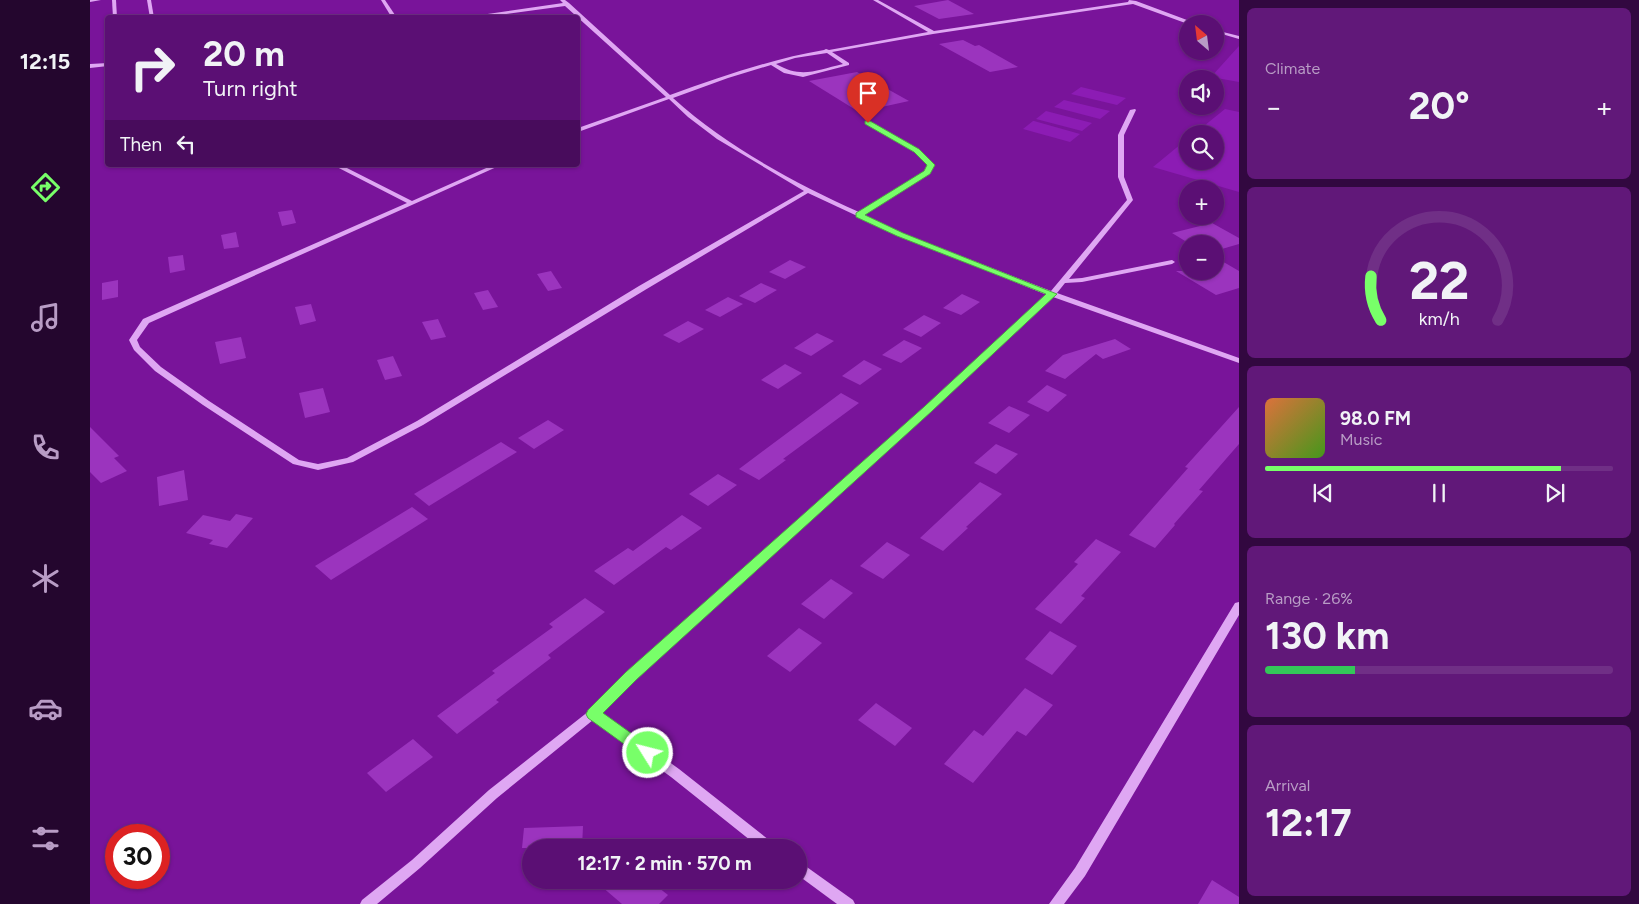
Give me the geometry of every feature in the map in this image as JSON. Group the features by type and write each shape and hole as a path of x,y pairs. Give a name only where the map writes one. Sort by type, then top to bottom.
{"street":[{"path":"90,1 99,0"},
{"path":"114,0 115,15"},
{"path":"149,0 152,15"},
{"path":"383,0 393,15"},
{"path":"875,0 933,33"},
{"path":"1128,0 1179,19"},
{"path":"481,15 564,2 578,15"},
{"path":"580,129 771,63 826,50 1134,2"},
{"path":"580,16 669,97 719,138 808,191 900,234 1052,294 1239,361"},
{"path":"1224,34 1239,38"},
{"path":"90,66 105,64"},
{"path":"367,904 416,864 493,794 593,714 631,676 928,409 1052,294 1130,200 1121,177 1121,136 1133,110"},
{"path":"340,167 410,202"},
{"path":"493,167 410,202 146,321 133,340 137,348 158,369 296,462 318,467 350,460 420,423 642,288 808,191"},
{"path":"1063,281 1082,280 1172,262"},
{"path":"1056,904 1080,872 1239,606"},
{"path":"593,714 675,773 759,839"},
{"path":"807,875 848,904"}],"lane":[{"path":"771,63 786,72 803,75 847,64 826,50"},
{"path":"859,215 927,172 931,165 916,150 868,123"}],"shaded area":[{"path":"1239,46 1239,82 1224,79 1224,70 1217,70"},
{"path":"1081,87 1126,98 1117,105 1071,94"},
{"path":"1064,100 1110,111 1100,119 1054,107"},
{"path":"1224,110 1239,112 1239,192 1224,188 1224,180 1198,180 1153,167 1179,146 1179,170 1224,170 1224,125 1205,125 1218,115 1224,115"},
{"path":"1046,111 1092,123 1082,131 1036,119"},
{"path":"1033,121 1080,134 1070,142 1023,129"}],"building":[{"path":"948,0 974,14 939,19 914,6"},
{"path":"963,40 975,46 979,45 1018,67 990,72 939,44"},
{"path":"857,72 909,101 859,112 809,81"},
{"path":"292,210 296,223 282,226 278,212"},
{"path":"1204,225 1216,225 1239,238 1239,244 1224,248 1224,235 1179,235 1179,237 1172,233"},
{"path":"236,232 239,247 224,249 221,235"},
{"path":"183,255 185,270 170,273 168,257"},
{"path":"790,260 806,267 785,279 769,272"},
{"path":"1224,262 1239,271 1239,288 1216,295 1191,280 1224,280"},
{"path":"551,271 562,288 548,291 537,274"},
{"path":"118,280 118,297 102,300 102,283"},
{"path":"761,283 777,290 755,303 739,296"},
{"path":"488,290 498,307 483,310 474,293"},
{"path":"962,294 980,302 961,315 943,308"},
{"path":"728,297 743,304 720,317 705,310"},
{"path":"311,304 316,321 300,325 295,307"},
{"path":"924,315 941,323 921,337 903,329"},
{"path":"438,319 446,337 431,340 422,322"},
{"path":"688,321 704,329 679,343 663,335"},
{"path":"817,333 834,341 811,356 794,348"},
{"path":"241,337 246,358 220,364 215,342"},
{"path":"1115,339 1131,349 1103,359 1096,354 1065,379 1045,371 1063,355"},
{"path":"904,340 922,348 901,363 882,355"},
{"path":"393,356 402,376 385,380 377,360"},
{"path":"864,360 882,369 860,385 842,376"},
{"path":"785,364 802,373 778,389 761,380"},
{"path":"1047,385 1067,395 1048,412 1027,402"},
{"path":"323,388 330,412 305,418 299,393"},
{"path":"841,393 859,403 783,459 786,460 759,480 739,469"},
{"path":"1009,406 1030,415 1009,433 988,423"},
{"path":"1239,407 1239,444 1199,490 1203,491 1175,525 1155,548 1129,535 1188,468 1185,467"},
{"path":"548,420 564,430 534,449 518,438"},
{"path":"90,427 119,456 114,458 127,471 101,483 90,472"},
{"path":"501,442 517,452 429,506 414,494"},
{"path":"996,444 1018,454 996,474 974,463"},
{"path":"184,470 188,500 159,506 157,477"},
{"path":"718,474 737,485 708,506 689,494"},
{"path":"980,482 1002,494 966,527 968,528 943,551 920,538"},
{"path":"412,507 428,519 331,580 315,566"},
{"path":"236,514 253,518 227,548 209,544 213,540 186,533 203,515 230,521"},
{"path":"682,515 702,528 671,550 666,547 614,585 594,571 628,548 633,551"},
{"path":"1096,539 1121,552 1081,596 1085,598 1061,624 1035,609 1078,564 1074,562"},
{"path":"887,542 910,555 883,579 860,566"},
{"path":"831,579 853,593 824,619 801,604"},
{"path":"585,598 605,612 548,655 551,658 496,700 499,702 457,734 437,716 495,673 492,671 553,627 549,624"},
{"path":"799,628 822,643 790,672 767,656"},
{"path":"1050,631 1077,646 1052,675 1025,659"},
{"path":"1025,688 1053,705 1026,736 1017,731 973,783 944,764 974,730 983,736"},
{"path":"876,703 912,728 895,746 858,720"},
{"path":"413,739 433,757 386,792 367,773"},
{"path":"583,826 582,839 523,839 524,828"},
{"path":"1212,880 1239,897 1239,904 1198,904"},
{"path":"604,889 660,889 668,895 659,904 622,904"}],"route":[{"path":"648,753 593,714 631,676 928,409 1052,294 900,234 859,215 927,172 931,165 916,150 868,123"}]}
